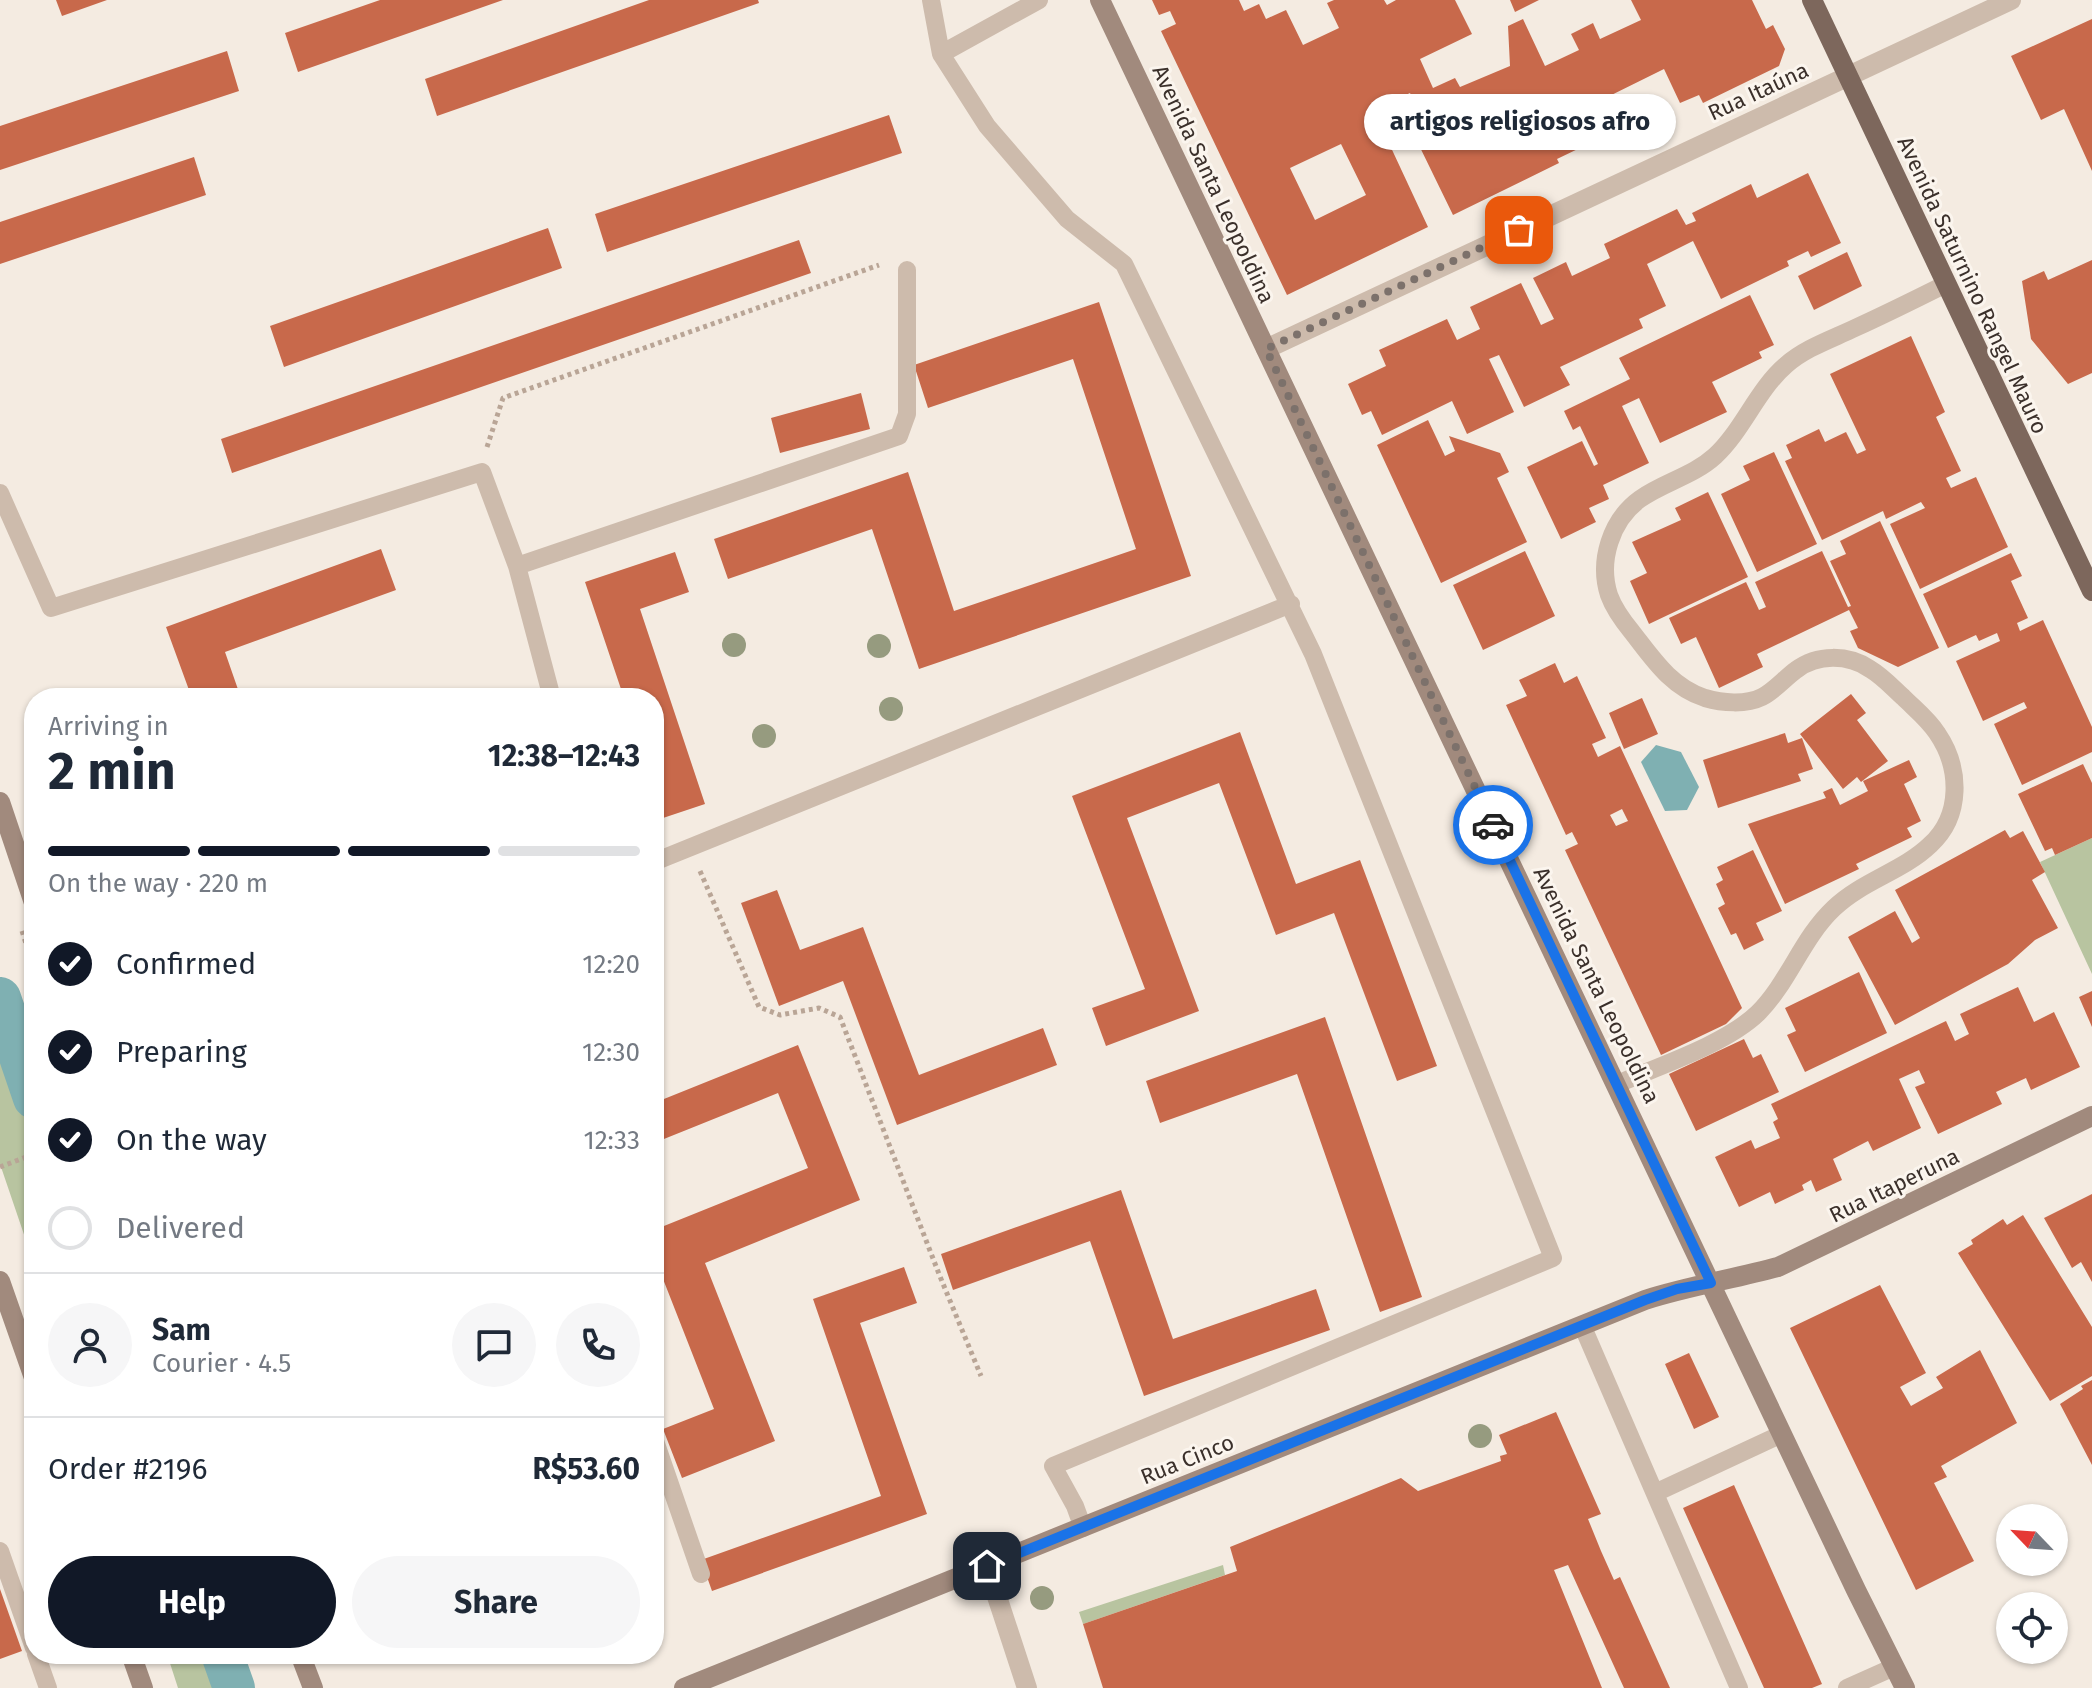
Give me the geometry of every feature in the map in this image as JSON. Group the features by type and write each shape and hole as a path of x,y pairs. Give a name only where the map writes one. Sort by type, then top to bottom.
{"main road":[{"name":"Avenida Saturnino Rangel Mauro","path":"1812,0 2092,591"}],"street":[{"name":"Avenida Santa Leopoldina","path":"1100,0 1905,1688"},
{"name":"Rua Itaúna","path":"1266,349 2011,0"},
{"path":"0,802 24,873"},
{"name":"Rua Itaperuna","path":"1711,1283 1778,1267 2092,1116"},
{"path":"0,1281 24,1349"},
{"name":"Rua Cinco","path":"684,1688 1645,1300 1677,1289 1711,1283"},
{"path":"987,1566 1027,1688"},
{"path":"135,1664 143,1688"},
{"path":"304,1664 313,1688"}],"lane":[{"path":"931,0 941,54 987,126 1067,219 1124,264 1313,654 1553,1258 1053,1466 1083,1528"},
{"path":"941,54 1039,0"},
{"path":"517,566 899,436 907,414 907,270"},
{"path":"1617,1084 1727,1035 1758,1013 1810,936 1835,906 1928,848 1939,836 1954,805 1955,787 1948,752 1928,721 1880,676 1854,661 1840,658 1812,661 1799,667 1763,697 1746,701 1709,699 1676,684 1619,616 1609,596 1605,574 1606,553 1613,534 1623,516 1637,501 1691,473 1714,456 1727,443 1774,377 1795,358 1946,284"},
{"path":"0,493 51,608 482,472 517,566 549,688"},
{"path":"664,858 1291,604"},
{"path":"1582,1325 1739,1688"},
{"path":"1655,1493 1782,1434"},
{"path":"664,1467 701,1574"},
{"path":"0,1551 24,1619"},
{"path":"40,1664 48,1688"},
{"path":"1847,1688 1894,1667"}],"path":[{"path":"482,472 491,430 503,398 888,262"},
{"path":"689,847 759,1007 780,1015 819,1008 840,1017 981,1376"},
{"path":"0,1167 24,1158"}],"green space":[{"path":"2092,838 2092,974 2040,862"},
{"path":"0,989 24,1061 24,1235 0,1164"},
{"path":"1223,1565 1225,1575 1083,1624 1079,1612"},
{"path":"170,1664 225,1664 233,1688 178,1688"}],"water":[{"path":"1656,745 1681,752 1699,787 1687,810 1665,811 1641,762"}],"building":[{"path":"56,0 107,0 62,16"},
{"path":"380,0 503,0 298,72 285,33"},
{"path":"649,0 758,0 759,3 437,116 425,79"},
{"path":"1152,0 1239,0 1244,11 1259,4 1266,19 1286,10 1303,45 1339,28 1327,3 1334,0 1384,0 1387,5 1396,0 1455,0 1472,34 1420,59 1433,88 1455,78 1460,87 1510,66 1508,26 1523,19 1545,66 1579,50 1571,34 1593,23 1600,39 1641,20 1631,0 1752,0 1766,29 1773,25 1785,49 1779,66 1703,103 1699,95 1680,103 1664,69 1569,116 1584,146 1557,159 1559,163 1453,215 1413,133 1426,127 1410,93 1397,99 1403,112 1380,124 1428,227 1287,295 1161,31 1176,24 1170,11 1159,15","holes":["1341,144 1366,195 1315,220 1290,168"]},
{"path":"1510,0 1539,0 1515,12"},
{"path":"2092,19 2092,171 2064,109 2041,120 2011,56"},
{"path":"227,51 239,91 0,170 0,126"},
{"path":"889,115 902,153 607,252 595,214"},
{"path":"194,157 206,195 0,264 0,222"},
{"path":"1808,173 1841,243 1811,257 1808,251 1787,261 1789,266 1721,299 1693,241 1647,264 1666,306 1639,319 1643,328 1560,367 1570,385 1524,407 1499,355 1489,359 1514,412 1467,434 1452,401 1382,435 1371,411 1362,415 1348,384 1386,366 1379,350 1447,319 1457,340 1480,329 1470,307 1521,283 1541,325 1554,319 1533,278 1566,262 1572,276 1610,258 1604,244 1677,209 1686,225 1696,221 1692,213 1751,184 1757,198"},
{"path":"548,228 562,268 284,367 270,326"},
{"path":"799,240 811,273 232,473 221,439"},
{"path":"1847,252 1862,286 1814,310 1798,276"},
{"path":"2092,260 2092,373 2068,384 2031,339 2022,281 2044,271 2048,280"},
{"path":"1750,295 1774,345 1759,352 1762,358 1712,382 1727,412 1660,443 1639,398 1622,406 1649,463 1603,485 1609,499 1589,508 1596,522 1561,539 1527,467 1582,441 1594,466 1598,464 1580,426 1573,430 1564,411 1630,379 1619,358"},
{"path":"1099,302 1191,576 919,669 872,529 728,579 714,539 908,472 954,611 1136,549 1073,359 928,408 914,365"},
{"path":"1911,336 1945,412 1936,417 1961,471 1946,478 1951,488 1976,477 2008,547 1920,589 1890,524 1925,508 1921,502 1886,519 1883,511 1822,540 1785,461 1792,458 1786,445 1819,429 1825,442 1846,432 1857,454 1866,450 1830,374"},
{"path":"861,393 870,429 780,453 771,418"},
{"path":"1428,420 1445,456 1455,451 1449,436 1500,453 1509,472 1497,478 1527,542 1441,583 1377,445"},
{"path":"1774,452 1817,544 1757,572 1721,494 1750,480 1743,466"},
{"path":"1708,492 1748,577 1649,624 1630,581 1647,573 1632,542 1681,520 1675,508"},
{"path":"1880,521 1939,648 1898,667 1858,648 1850,631 1858,628 1849,610 1757,654 1763,667 1719,688 1696,637 1681,644 1669,618 1746,582 1759,610 1766,607 1755,582 1822,551 1848,607 1851,606 1830,561 1846,554 1840,541"},
{"path":"381,549 396,590 225,652 238,688 188,688 166,627"},
{"path":"1525,551 1555,616 1483,650 1453,585"},
{"path":"675,552 689,592 640,609 705,804 664,818 664,688 621,688 585,582"},
{"path":"2011,553 2022,576 2011,581 2028,618 2017,623 2020,631 2043,620 2092,727 2092,752 2022,785 1994,724 2027,708 2024,702 1983,721 1956,661 2000,641 1997,633 1979,641 1976,635 1948,648 1923,594"},
{"path":"1555,663 1564,683 1577,676 1606,738 1592,744 1598,757 1620,746 1742,1008 1726,1024 1661,1055 1565,850 1578,844 1572,832 1566,835 1506,705 1527,696 1519,680","holes":["1622,809 1628,821 1616,826 1610,815"]},
{"path":"1851,694 1866,713 1857,720 1888,761 1861,782 1857,777 1843,789 1800,734"},
{"path":"1642,698 1658,734 1624,749 1609,713"},
{"path":"1240,732 1296,884 1360,860 1437,1066 1397,1081 1334,913 1276,935 1219,783 1127,818 1199,1011 1106,1046 1092,1008 1145,989 1072,796"},
{"path":"1785,733 1788,743 1802,738 1813,769 1798,774 1801,781 1718,808 1703,760"},
{"path":"1909,760 1917,777 1904,784 1921,821 1907,828 1912,837 1856,864 1859,869 1785,904 1748,824 1826,798 1823,792 1832,788 1840,805 1868,791 1863,781"},
{"path":"2083,764 2092,783 2092,838 2055,855 2052,848 2045,851 2018,794"},
{"path":"2005,830 2010,838 2023,831 2045,872 2032,880 2058,928 2035,940 2008,964 1895,1025 1848,937 1895,911 1912,943 1920,938 1895,890"},
{"path":"1753,850 1782,911 1756,923 1764,940 1744,950 1736,933 1731,935 1718,908 1725,904 1716,884 1723,880 1717,867"},
{"path":"777,890 800,950 863,927 919,1075 1043,1028 1057,1065 897,1125 843,981 779,1006 741,903"},
{"path":"1859,972 1887,1033 1805,1072 1787,1035 1796,1031 1785,1008"},
{"path":"2018,987 2034,1022 2054,1012 2080,1067 2031,1090 2026,1078 1996,1092 2002,1104 1938,1134 1915,1087 1925,1083 1919,1070 1899,1079 1921,1128 1873,1151 1868,1141 1833,1159 1842,1180 1816,1192 1811,1180 1802,1185 1804,1190 1775,1204 1770,1192 1739,1207 1715,1157 1751,1140 1755,1149 1780,1138 1773,1122 1778,1119 1771,1104 1946,1021 1955,1041 1969,1034 1960,1014"},
{"path":"2092,991 2092,1027 2079,997"},
{"path":"1325,1017 1422,1297 1380,1312 1297,1074 1160,1123 1146,1081"},
{"path":"1744,1039 1753,1058 1761,1054 1779,1092 1696,1131 1669,1074"},
{"path":"798,1045 860,1200 705,1263 775,1441 682,1478 664,1429 714,1409 664,1282 664,1226 808,1168 778,1093 664,1139 664,1099"},
{"path":"1121,1190 1173,1339 1316,1289 1330,1330 1144,1396 1090,1241 953,1290 941,1254"},
{"path":"2092,1194 2092,1282 2081,1262 2072,1268 2044,1218"},
{"path":"2023,1215 2092,1327 2092,1376 2050,1401 1958,1253 1973,1244 1971,1240 2003,1219 2007,1225"},
{"path":"904,1267 917,1303 860,1323 927,1514 712,1591 701,1560 881,1496 813,1299"},
{"path":"1880,1285 1926,1373 1900,1387 1911,1406 1943,1388 1936,1377 1980,1350 2017,1423 1941,1466 1947,1477 1934,1483 1974,1561 1916,1590 1790,1328"},
{"path":"1689,1353 1719,1417 1694,1429 1665,1364"},
{"path":"2092,1380 2092,1465 2060,1404"},
{"path":"1556,1412 1601,1514 1588,1519 1601,1551 1614,1580 1620,1577 1670,1688 1624,1688 1568,1565 1554,1570 1602,1688 1103,1688 1083,1624 1237,1571 1230,1547 1401,1478 1418,1491 1501,1461 1500,1456 1507,1454 1499,1435"},
{"path":"1734,1485 1822,1684 1812,1688 1764,1688 1683,1508"},
{"path":"0,1589 22,1651 0,1659"}],"waterway":[{"path":"0,998 24,1069"},
{"path":"226,1664 234,1688"}],"way so far":[{"path":"1493,825 1266,349 1519,230"}],"place":[{"name":"artigos religiosos afro","path":"1519,230"}],"route":[{"path":"987,1566 1645,1300 1677,1289 1711,1283 1493,825"}]}
